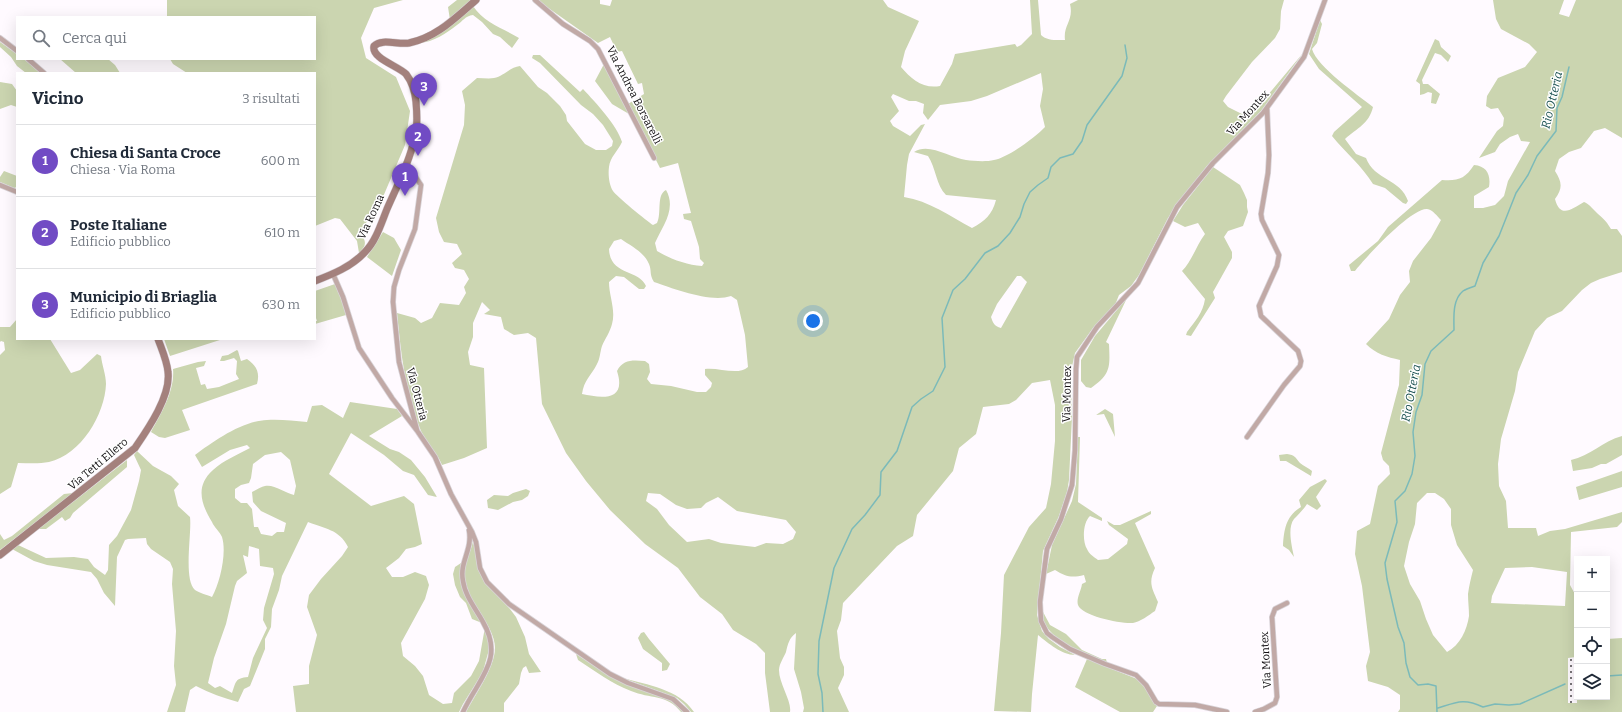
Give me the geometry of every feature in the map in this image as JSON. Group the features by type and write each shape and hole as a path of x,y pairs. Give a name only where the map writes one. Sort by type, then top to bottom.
{"main road":[{"path":"406,164 416,135 417,112 415,90 409,78 398,68 375,54 373,49 374,46 380,42 408,43 429,36 447,26 476,0"},
{"name":"Via Roma","path":"316,281 333,274 355,261 371,245 406,164"},
{"name":"Via Tetti Ellero","path":"0,555 135,448 150,425 165,395 168,383 167,365 158,340"}],"street":[{"name":"Via Andrea Borsarelli","path":"535,0 563,24 590,41 598,49 654,158"},
{"name":"Via Montex","path":"1227,712 1195,705 1159,704 1146,685 1136,675 1070,649 1052,637 1043,627 1041,621 1040,602 1046,549 1061,519 1072,485 1075,450 1076,369 1078,356 1097,327 1138,283 1177,208 1213,163 1267,108 1304,57 1325,0"},
{"path":"0,38 16,50"},
{"path":"29,60 43,72"},
{"path":"1247,437 1284,385 1300,366 1301,361 1298,352 1261,316 1259,312 1259,306 1277,266 1279,255 1262,220 1261,214 1268,173 1269,155 1267,108"},
{"name":"Via Otteria","path":"406,164 420,186 415,229 396,280 393,302 399,362 418,432"},
{"path":"0,185 16,192"},
{"name":"Via Otteria","path":"333,274 343,297 360,348 392,398 418,432"},
{"path":"418,432 435,457 451,494 467,522 476,542 483,575 495,591 509,604 610,674 628,683 673,699 688,712"},
{"path":"463,712 468,700 486,671 492,652 492,644 486,627 466,593 463,582 463,565 470,541 467,522"},
{"name":"Via Montex","path":"1255,712 1264,709 1275,702 1277,697 1272,617 1275,609 1287,603"}],"green space":[{"path":"167,0 403,0 374,8 361,38 366,58 396,77 410,111 405,145 380,204 372,210 361,234 365,244 359,253 357,241 340,219 335,218 316,226 316,72 185,72 173,64 171,60 316,60 316,16 167,16"},
{"path":"457,0 471,0 450,20 448,7"},
{"path":"537,0 600,0 600,4 610,6 612,0 883,0 888,7 919,21 905,51 901,67 913,79 928,86 934,87 940,86 952,64 955,54 1015,44 1017,47 1021,45 1032,34 1030,0 1038,0 1041,35 1049,39 1065,40 1066,30 1071,15 1070,4 1078,0 1284,0 1281,11 1280,29 1275,38 1252,62 1223,101 1228,107 1242,114 1248,112 1255,102 1267,96 1303,53 1261,111 1207,166 1189,189 1168,218 1139,275 1131,286 1119,295 1115,305 1093,328 1075,353 1071,371 1072,417 1069,480 1067,492 1059,516 1043,551 1037,615 1042,631 1049,639 1075,655 1060,651 1038,635 1031,712 994,711 1001,633 1004,575 1029,527 1046,508 1051,484 1055,441 1055,405 1050,380 1032,383 1016,400 1009,404 983,407 976,434 959,448 953,471 917,515 913,536 897,546 843,603 841,620 837,631 840,658 844,667 844,675 838,688 849,712 803,712 804,708 801,692 794,669 796,633 789,641 779,670 781,681 789,703 790,712 770,712 765,673 765,653 756,644 733,630 722,614 700,597 678,568 645,544 610,510 586,481 566,453 542,404 536,338 528,333 514,335 504,329 501,317 484,314 490,310 482,302 473,323 473,337 468,352 470,365 484,368 487,448 464,458 442,465 421,431 411,402 402,358 397,313 415,318 421,323 432,318 440,303 459,305 466,293 464,287 469,279 464,270 455,268 452,263 462,254 457,244 444,242 439,232 436,218 464,125 465,105 462,91 477,78 494,78 520,66 538,87 547,93 560,106 566,115 567,121 585,144 596,150 606,150 612,146 613,141 603,125 540,63 532,58 533,55 540,55 580,92 583,89 611,121 622,142 611,160 609,167 609,179 613,191 625,203 653,225 657,223 661,196 666,190 670,204 669,211 655,243 657,251 667,257 685,263 702,266 704,263 700,259 699,247 691,221 684,219 683,214 691,213 678,163 660,168 628,104 644,94 642,83 638,84 622,51 617,52 610,37 598,43","holes":["1041,73 1043,89 1040,106 1045,127 1013,151 991,161 960,159 926,149 920,149 914,152 928,156 940,186 946,195 996,200 987,217 981,223 972,228 931,205 904,197 909,154 925,124 921,125 910,136 893,126 890,121 899,111 891,97 893,94 909,101 916,101 924,104 923,113 928,120 940,105 971,101 987,96","621,239 644,256 649,264 654,282 692,294 713,298 731,296 737,300 745,335 748,367 739,371 705,369 705,375 712,383 711,387 706,392 697,392 671,386 651,384 647,379 650,372 649,364 645,361 629,361 622,364 617,371 619,381 618,388 615,393 604,397 582,394 586,382 598,362 602,346 612,324 613,308 609,282 616,276 624,277 639,289 644,289 646,286 637,277 614,264 609,249 614,241","1017,276 1021,276 1027,282 1001,328 994,324 991,317 997,304","648,493 660,494 676,505 687,509 701,508 706,503 718,497 737,511 786,520 796,532 793,539 783,544 766,543 755,547 721,543 709,539 687,542 669,525 657,509 646,501"]},
{"path":"1493,0 1564,0 1559,14 1569,17 1576,0 1622,0 1622,138 1605,128 1594,131 1581,148 1569,152 1559,159 1555,171 1561,185 1555,199 1557,205 1563,211 1567,211 1584,202 1604,219 1611,229 1617,229 1622,236 1622,272 1591,283 1582,290 1562,311 1547,318 1535,331 1518,372 1515,391 1501,439 1498,464 1499,486 1506,501 1508,528 1536,528 1538,536 1550,531 1565,529 1622,512 1622,522 1617,527 1571,532 1570,585 1574,592 1574,657 1568,658 1568,703 1577,703 1577,700 1610,700 1610,639 1622,638 1622,712 1398,712 1400,709 1400,695 1388,687 1368,681 1366,666 1370,652 1362,586 1355,554 1357,531 1370,524 1378,486 1390,474 1389,466 1383,460 1381,453 1399,385 1400,360 1382,355 1366,344 1389,319 1400,295 1410,282 1409,271 1413,261 1431,238 1441,220 1435,213 1427,209 1420,211 1410,216 1389,235 1355,271 1351,271 1349,265 1378,241 1388,227 1442,180 1461,178 1474,165 1485,169 1489,175 1489,187 1474,196 1474,208 1483,208 1495,205 1504,196 1508,181 1530,142 1521,141 1518,134 1510,137 1500,144 1495,152 1479,158 1497,131 1503,126 1504,118 1498,108 1491,109 1486,106 1487,96 1498,78 1525,67 1537,52 1529,44 1501,29 1496,19","holes":["1427,493 1435,493 1444,499 1451,509 1451,525 1457,545 1473,570 1468,594 1469,616 1467,627 1456,645 1447,652 1433,635 1420,601 1410,584 1404,566 1409,542 1415,524 1417,503","1532,567 1567,572 1565,606 1491,603 1492,596 1505,568"]},
{"path":"473,6 477,12 488,21 519,38 512,48 500,37 493,34 473,15 466,18 440,37 420,43"},
{"path":"1320,20 1322,24 1317,43 1312,49 1315,56 1339,80 1373,107 1366,122 1345,139 1356,154 1366,158 1375,171 1400,188 1408,201 1406,204 1385,188 1373,184 1364,171 1332,136 1334,132 1362,107 1319,69 1309,54"},
{"path":"1435,39 1439,41 1441,47 1451,56 1448,62 1441,55 1435,53 1422,80 1423,84 1428,84 1440,94 1436,104 1431,103 1432,93 1428,92 1420,95 1420,84 1416,81"},
{"path":"0,42 16,53 16,60 25,60 39,72 25,72 17,66 11,57 0,47"},
{"path":"61,60 109,60 115,65 119,72 75,72"},
{"path":"604,64 629,114 612,104 595,81"},
{"path":"0,82 12,84 16,90 16,107 11,105 0,109"},
{"path":"1213,167 1240,185 1247,200 1248,212 1243,226 1228,231 1224,237 1232,252 1232,258 1213,292 1215,298 1191,336 1186,335 1187,332 1201,313 1205,299 1182,271 1189,263 1205,234 1198,223 1185,227 1173,221 1183,205"},
{"path":"4,171 16,176 16,187 14,188 0,182 0,177"},
{"path":"383,232 394,238 401,250 392,276 367,257"},
{"path":"335,284 341,297 346,315 316,324 316,291"},
{"path":"1127,298 1106,342 1109,344 1109,364 1106,374 1091,388 1086,387 1081,381 1081,360 1095,336"},
{"path":"16,320 16,340 51,340 71,373 80,370 97,354 101,356 106,384 105,396 96,420 81,442 61,458 49,462 18,463 11,487 0,494 0,355 5,350 4,342 0,342 0,327 10,327"},
{"path":"164,340 220,340 170,356"},
{"path":"237,350 241,361 247,359 257,370 257,384 182,410 190,430 165,438 159,437 151,432 170,394 173,369 206,361 204,366 196,368 201,385 205,384 207,389 219,387 239,379 236,374 237,361 234,358 220,361 222,356 228,355"},
{"path":"350,402 397,409 402,416 369,436 411,460 425,477 437,497 428,495 414,475 403,471 384,455 351,433 329,474 371,506 404,496 414,504 422,544 406,549 399,558 386,568 392,577 403,577 415,572 426,576 429,585 425,599 401,643 403,656 415,666 423,676 429,695 443,704 452,703 454,693 471,676 479,661 485,627 490,646 483,672 459,712 296,712 293,686 309,684 309,666 317,635 307,607 309,595 348,547 340,536 326,528 308,522 282,576 272,609 271,627 265,639 265,649 250,686 244,689 238,702 196,686 190,690 185,712 167,712 176,685 174,666 176,631 172,584 173,569 170,562 151,549 147,544 146,538 125,540 117,557 115,606 104,593 97,579 91,572 47,565 34,561 12,549 18,545 46,558 74,557 88,559 94,567 105,575 108,570 109,545 117,536 131,510 139,481 141,470 134,455 137,451 153,466 171,476 179,484 174,490 178,506 190,517 189,576 191,584 195,590 212,597 218,584 224,551 222,537 205,509 202,489 207,476 217,466 250,448 247,445 230,450 202,467 195,455 238,428 258,421 287,420 307,422 312,406 322,405 343,418","holes":["281,452 290,460 296,486 294,495 276,487 268,486 263,486 252,492 253,502 261,511 286,523 284,532 277,532 272,536 261,534 258,527 254,527 252,509 247,503 241,503 235,498 235,489 241,485 249,483 253,464 265,455","249,546 259,549 260,566 273,568 274,574 264,608 263,620 267,628 253,658 248,677 238,680 235,683 232,693 220,686 215,688 208,683 214,658 226,624 235,586 237,581 247,573 243,555 248,557"]},
{"path":"1105,409 1113,414 1115,437 1104,414 1096,415"},
{"path":"1622,436 1622,455 1606,464 1573,471 1571,460"},
{"path":"1078,437 1080,437 1078,502 1102,518 1102,521 1090,516 1086,523 1084,541 1090,554 1098,560 1108,559 1127,544 1128,539 1109,525 1107,521 1114,525 1120,525 1151,511 1151,514 1135,523 1155,568 1151,582 1158,602 1155,611 1133,623 1120,622 1094,616 1081,609 1078,605 1078,600 1082,584 1086,582 1084,575 1069,576 1055,570 1046,574 1052,545 1072,501 1076,484"},
{"path":"1287,454 1296,458 1301,464 1312,471 1311,476 1286,461 1280,461 1279,455"},
{"path":"127,460 127,467 73,513 70,518 65,521 62,517 46,529 38,529"},
{"path":"1622,471 1622,487 1579,500 1576,487"},
{"path":"1325,479 1327,481 1316,497 1321,506 1317,510 1307,504 1292,523 1290,532 1294,557 1289,550 1283,546 1287,524 1292,514 1301,507 1299,500 1310,487"},
{"path":"526,489 530,491 528,496 522,500 513,502 498,510 488,508 487,500 494,495 508,496"},
{"path":"73,493 0,550 0,534 4,540 12,536 64,494"},
{"path":"473,541 480,572 486,583 516,617 525,637 529,654 541,672 529,673 526,666 523,668 519,684 504,703 504,712 466,712 492,664 495,648 492,634 469,595 464,581 465,567"},
{"path":"461,563 460,571 462,587 482,623 472,619 466,603 460,597 455,585 453,574 455,567"},
{"path":"1042,610 1050,625 1066,634 1082,650 1102,659 1106,659 1107,663 1066,644 1056,637 1048,629 1043,620"},
{"path":"644,632 670,664 667,670 662,671 662,663 643,649 638,638 641,633"},
{"path":"576,654 613,678 674,702 684,712 681,712 670,702 638,693 617,685 578,660"},
{"path":"1087,659 1137,679 1146,688 1157,706 1153,712 1120,712 1075,687"},
{"path":"623,678 671,693 688,704 694,712 691,712 677,698"}],"waterway":[{"path":"823,712 822,693 818,674 819,641 834,568 852,529 880,495 881,472 897,451 912,407 933,391 945,367 942,318 953,290 965,279 985,253 998,246 1010,233 1020,217 1030,192 1048,178 1051,167 1060,158 1073,154 1082,141 1087,125 1122,76 1127,58 1125,45"},
{"name":"Rio Otteria","path":"1437,712 1436,686 1428,684 1418,685 1410,677 1406,663 1404,643 1398,627 1387,579 1385,563 1397,522 1395,501 1405,491 1412,474 1415,456 1413,432 1416,412 1422,395 1425,364 1431,351 1454,330 1454,309 1459,295 1463,291 1475,286 1483,263 1499,236 1516,193 1528,175 1537,156 1556,131 1557,108 1562,97 1569,67"},
{"path":"1610,676 1622,675"},
{"path":"1438,708 1460,702 1476,704 1483,707 1495,704 1520,704 1565,684"}],"railway":[{"path":"1571,657 1571,703"}],"place":[{"name":"Municipio di Briaglia","path":"424,106"},
{"name":"Poste Italiane","path":"418,156"},
{"name":"Chiesa di Santa Croce","path":"405,196"}]}
